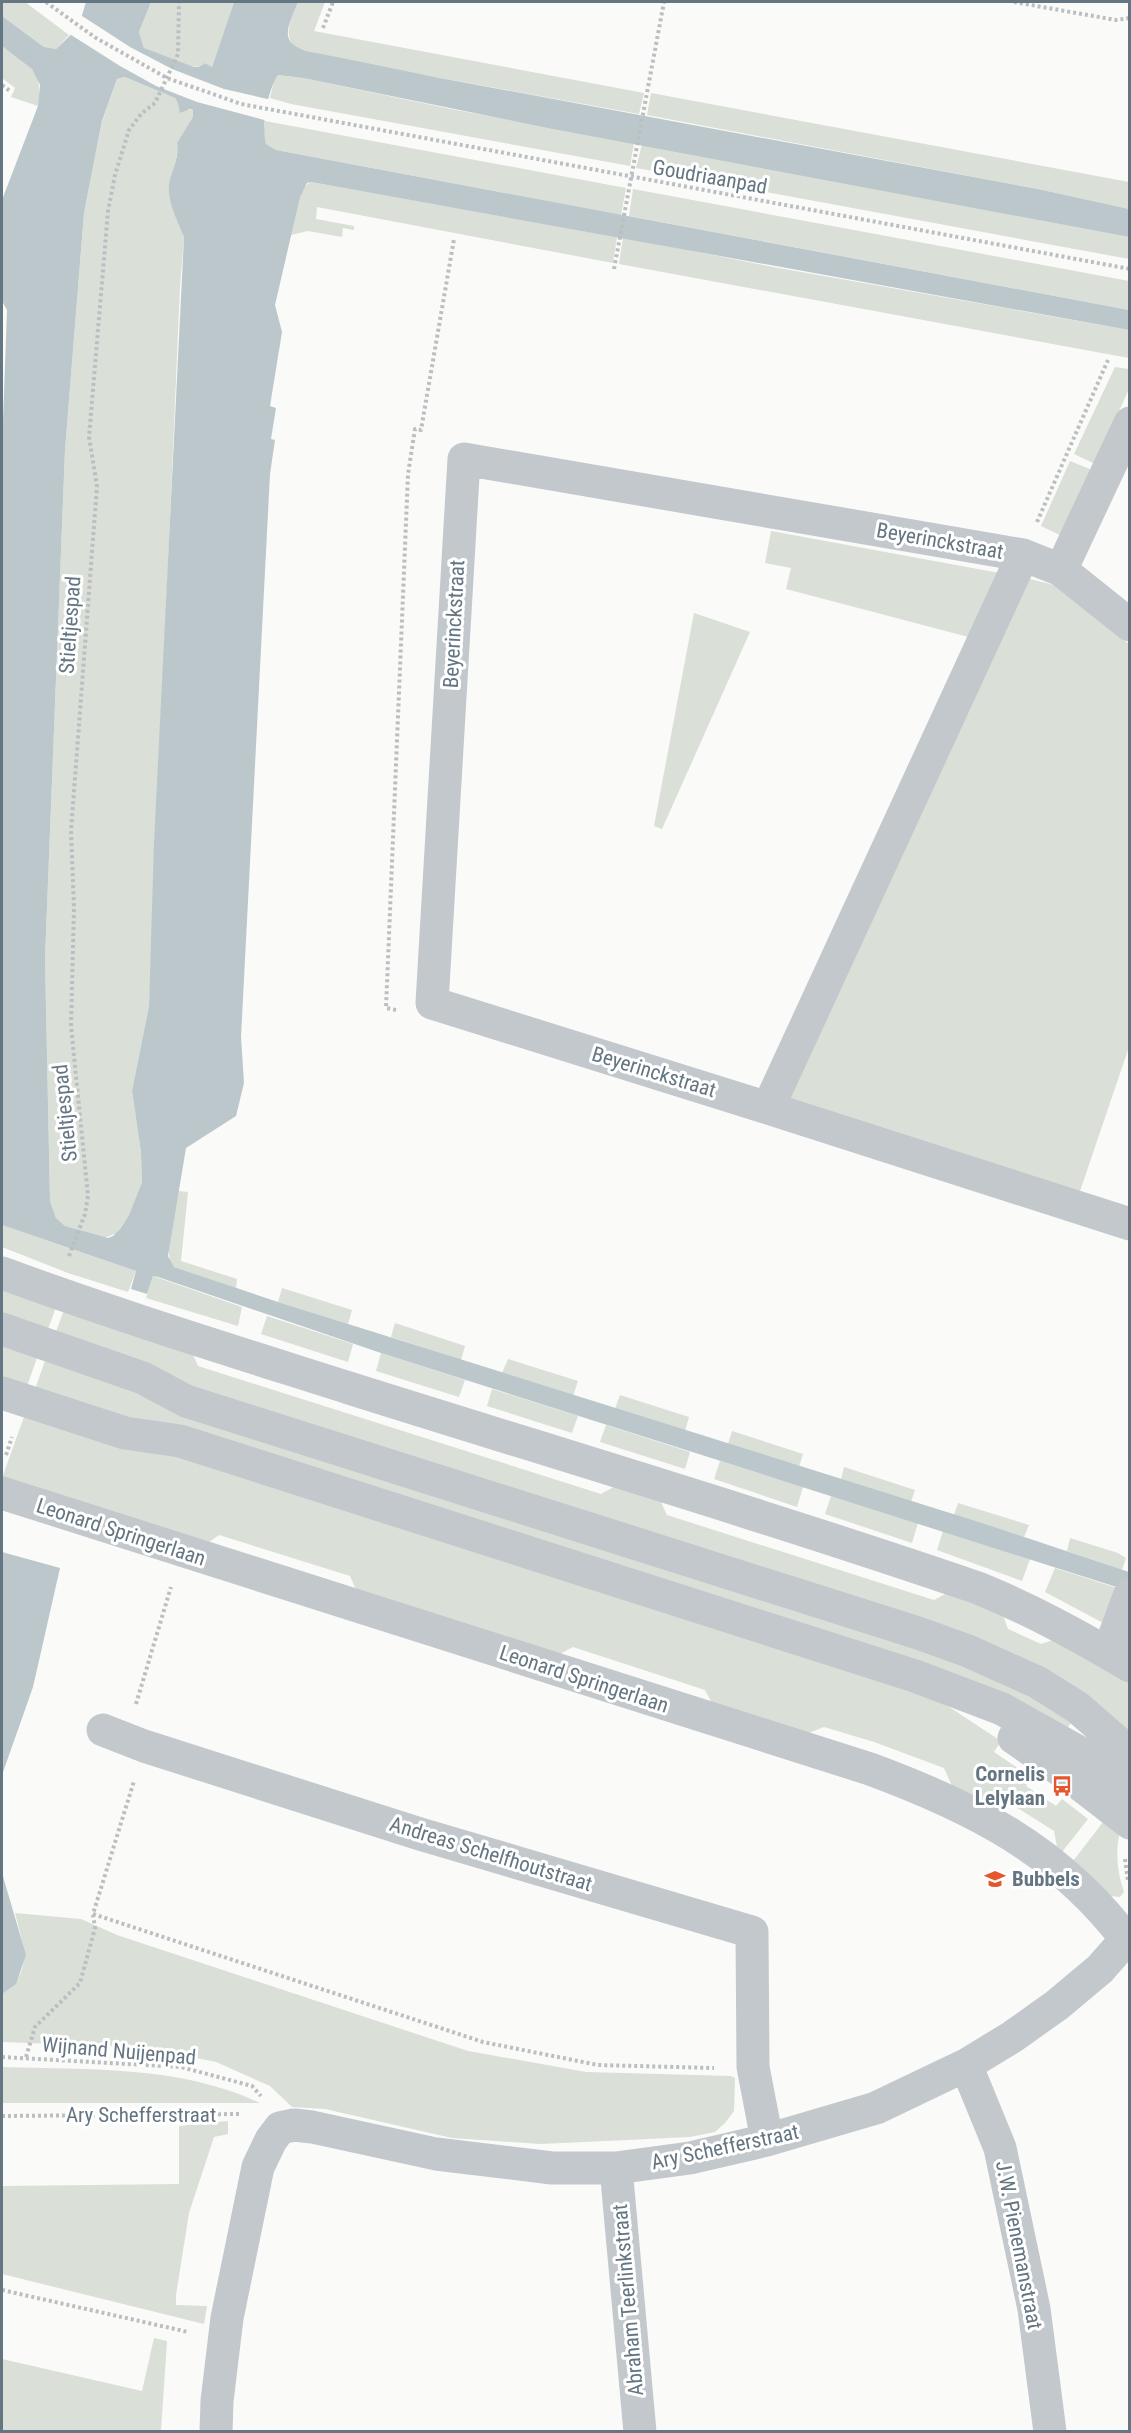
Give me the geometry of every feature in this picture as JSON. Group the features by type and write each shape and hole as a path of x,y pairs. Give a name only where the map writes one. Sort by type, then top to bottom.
{"street":[{"path":"1061,570 1130,423"},
{"name":"Beyerinckstraat","path":"1130,625 1061,570 1023,555 464,459 432,1003 768,1107 1130,1224"},
{"name":"Beyerinckstraat","path":"768,1107 1023,555"},
{"path":"2,1273 219,1347 580,1459 978,1588 1027,1608 1076,1633 1119,1660 1128,1598"},
{"path":"2,1329 143,1378 186,1401 918,1633 968,1651 1019,1673 1070,1701 1130,1753"},
{"path":"2,1393 125,1433 180,1441 958,1691 1002,1709 1071,1747 1093,1760 1130,1789"},
{"name":"Leonard Springerlaan","path":"2,1493 870,1769 928,1791 966,1808 1016,1836 1059,1868 1102,1908 1128,1937"},
{"path":"958,1691 993,1725 1069,1776 1130,1823"},
{"name":"Andreas Schelfhoutstraat","path":"124,1738 420,1833 752,1932 753,2067 767,2140"},
{"name":"Ary Schefferstraat","path":"276,2134 294,2125 312,2127 404,2148 552,2168 616,2168 690,2158 767,2140 876,2108 966,2065 1012,2037 1057,2005 1100,1969 1128,1937"},
{"name":"J.W. Pienemanstraat","path":"966,2065 1000,2148 1034,2309 1050,2432"},
{"path":"216,2432 224,2340 258,2167 276,2134"},
{"name":"Abraham Teerlinkstraat","path":"616,2168 640,2432"}],"path":[{"name":"Goudriaanpad","path":"46,2 96,38 167,78 241,104 1130,269"},
{"name":"Stieltjespad","path":"69,1257 85,1214 88,1196 71,1026 74,908 71,831 97,486 89,437 108,211 115,175 129,130 141,114 155,103 178,54 179,2"},
{"path":"322,28 333,2"},
{"path":"614,269 664,2"},
{"path":"1014,2 1116,20 1130,18"},
{"path":"2,85 10,91"},
{"path":"432,1003 415,1014 386,1008 408,474 415,429 421,430 454,239"},
{"path":"1023,555 1108,360"},
{"path":"26,2057 35,2027 80,1983 95,1928 93,1914 124,1738 182,1551"},
{"path":"93,1914 483,2042 598,2065 753,2067"},
{"name":"Wijnand Nuijenpad","path":"2,2057 181,2067 252,2086 277,2112 276,2134"},
{"name":"Ary Schefferstraat","path":"2,2116 242,2114 276,2134"},
{"path":"2,2290 224,2340"}],"shaded area":[{"path":"2,2 25,2 69,35 56,49 44,47 2,16"},
{"path":"86,2 151,2 139,32 144,48 194,67 205,63 212,67 234,2 298,2 289,25 288,37 291,43 307,51 440,78 1038,189 1129,209 1129,237 278,75 268,99 264,128 266,144 276,150 1129,310 1129,330 307,183 300,197 275,305 282,332 270,406 276,408 271,439 275,440 270,474 241,1037 244,1083 236,1116 186,1148 168,1256 174,1267 278,1302 985,1524 1129,1572 1129,1591 381,1353 158,1277 153,1276 147,1294 131,1289 136,1271 2,1225 2,448 7,310 2,301 2,200 38,106 40,85 32,69 2,46 2,16 44,47 56,49 78,28","holes":["125,77 175,98 180,113 190,109 193,110 193,117 177,143 176,159 169,185 171,205 184,237 154,843 149,1006 132,1091 141,1152 142,1182 129,1215 120,1229 108,1238 65,1226 56,1218 50,1201 45,958 65,450 84,213 102,121 117,79"]},
{"path":"151,2 234,2 212,67 205,63 199,67 182,65 144,48 139,32"},
{"path":"298,2 325,2 314,31 644,93 639,114 369,65 295,48 289,31"},
{"path":"2,46 32,69 39,84 38,106 11,97 15,88 2,78"},
{"path":"278,75 634,143 630,166 291,104 270,98 274,81"},
{"path":"125,77 175,98 184,110 193,110 194,117 177,143 178,149 169,193 184,237 149,1006 132,1091 141,1152 142,1182 129,1215 117,1233 104,1238 65,1226 56,1218 50,1201 45,958 65,450 84,213 102,122 117,79"},
{"path":"651,93 1129,182 1129,209 1038,189 647,115"},
{"path":"265,121 626,188 621,215 276,150 266,144 263,135"},
{"path":"642,144 1129,237 1129,259 636,168"},
{"path":"311,182 617,237 613,263 317,207 316,219 354,226 354,230 343,228 342,237 308,231 291,235 300,197 306,185"},
{"path":"633,189 1129,281 1129,310 629,216"},
{"path":"623,237 773,267 1129,330 1129,358 619,264"},
{"path":"1115,367 1129,369 1129,389 1095,464 1074,454"},
{"path":"1070,461 1092,470 1062,536 1041,526"},
{"path":"771,531 1005,574 976,639 786,589 791,568 765,563"},
{"path":"1026,578 1058,586 1130,645 1129,1047 1079,1194 784,1099"},
{"path":"694,613 750,632 662,829 654,826"},
{"path":"179,1191 188,1192 181,1261 237,1279 236,1288 174,1267 170,1260 169,1242"},
{"path":"2,1225 136,1271 128,1292 68,1273 2,1247"},
{"path":"153,1276 242,1307 238,1326 146,1298"},
{"path":"2,1288 56,1307 47,1332 2,1316"},
{"path":"282,1288 352,1310 348,1324 278,1302"},
{"path":"64,1310 191,1350 198,1366 601,1494 617,1485 660,1500 667,1515 934,1600 949,1592 1001,1610 1008,1629 1041,1644 1056,1639 1129,1680 1129,1737 1095,1705 195,1391 54,1337"},
{"path":"267,1316 353,1344 348,1362 261,1334"},
{"path":"395,1323 465,1346 461,1360 391,1337"},
{"path":"2,1342 38,1355 26,1389 2,1380"},
{"path":"381,1353 465,1380 459,1397 376,1371"},
{"path":"46,1358 937,1652 1049,1703 1071,1723 1068,1727 1059,1727 136,1423 34,1392"},
{"path":"508,1359 578,1381 573,1396 502,1373"},
{"path":"492,1389 578,1416 572,1433 487,1406"},
{"path":"620,1395 689,1417 685,1431 615,1409"},
{"path":"25,1414 161,1449 937,1699 1001,1741 994,1752 1031,1777 1026,1786 1056,1806 1062,1799 1088,1819 1062,1852 1057,1847 1054,1831 1008,1802 991,1806 952,1786 944,1768 874,1742 824,1727 806,1734 713,1705 705,1690 573,1647 558,1655 358,1594 350,1576 219,1535 205,1545 2,1478"},
{"path":"606,1425 690,1452 685,1469 600,1442"},
{"path":"732,1431 803,1454 799,1467 728,1444"},
{"path":"720,1461 803,1487 797,1507 714,1479"},
{"path":"844,1467 915,1490 911,1502 841,1480"},
{"path":"831,1496 918,1523 912,1543 825,1514"},
{"path":"958,1503 1029,1525 1024,1537 954,1515"},
{"path":"943,1531 1030,1559 1022,1581 937,1550"},
{"path":"1070,1538 1118,1553 1126,1558 1122,1570 1067,1551"},
{"path":"2,1552 60,1568 33,1687 2,1775"},
{"path":"1055,1568 1117,1588 1105,1624 1045,1592"},
{"path":"1107,1817 1120,1831 1117,1862 1124,1892 1120,1897 1110,1896 1073,1861"},
{"path":"2,1873 26,1955 16,1984 2,1994"},
{"path":"15,1913 81,1919 117,1935 468,2051 586,2072 731,2076 735,2078 734,2111 715,2132 690,2137 541,2144 452,2138 325,2109 292,2107 270,2086 216,2062 143,2047 2,2042 2,1994 19,1976 23,1967 23,1947"},
{"path":"2,2067 100,2070 166,2076 198,2082 260,2103 2,2103"},
{"path":"228,2121 228,2134 214,2137 189,2213 176,2295 176,2305 207,2306 204,2324 2,2274 2,2186 179,2184 179,2126"},
{"path":"154,2338 167,2341 161,2431 2,2431 2,2359 142,2391"}],"pier":[{"path":"79,14 130,47 172,69 224,89 272,100 268,121 197,102 156,86 120,66 68,33 75,26"}],"place":[{"name":"Cornelis Lelylaan","path":"1062,1786"},
{"name":"Bubbels","path":"995,1879"}]}
